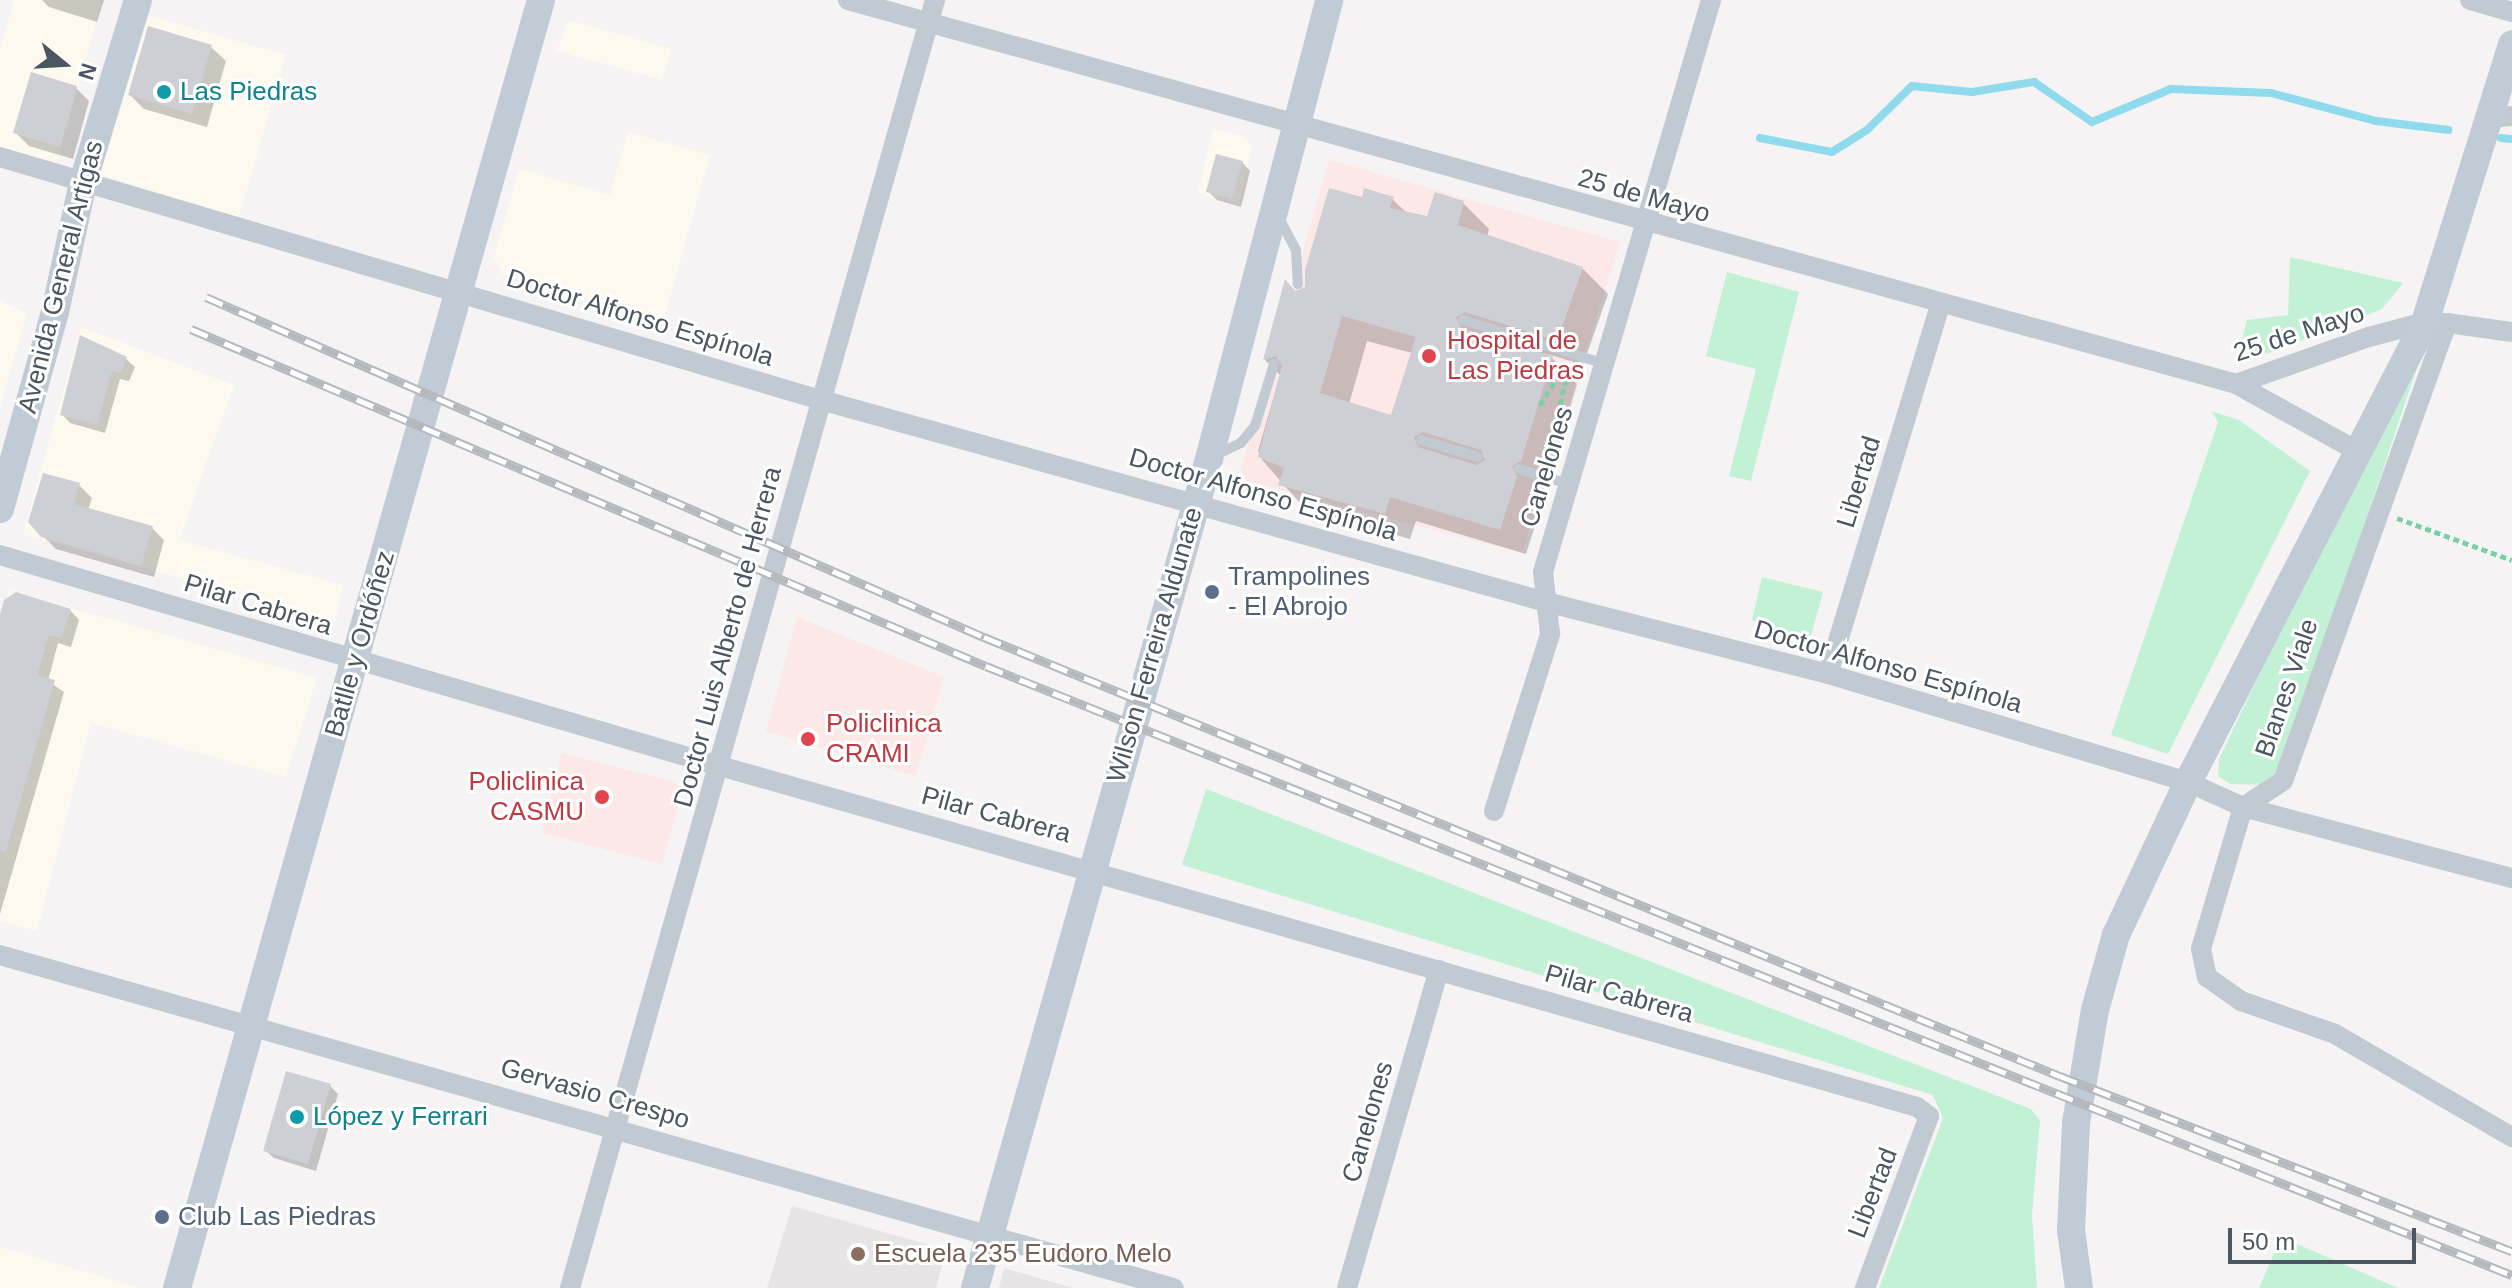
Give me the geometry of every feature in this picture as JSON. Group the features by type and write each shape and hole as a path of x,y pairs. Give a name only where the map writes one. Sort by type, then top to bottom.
{"street":[{"name":"Avenida General Artigas","path":"0,509 55,312 83,182 138,0"},
{"name":"Batlle y Ordóñez","path":"177,1288 437,378 541,0"},
{"name":"25 de Mayo","path":"848,0 1647,224 2236,384 2288,362 2436,322 2512,332"},
{"name":"Doctor Luis Alberto de Herrera","path":"570,1288 935,0"},
{"name":"Wilson Ferreira Aldunate","path":"975,1288 1091,868 1209,459 1293,124 1329,0"},
{"name":"Canelones","path":"1494,811 1550,634 1543,572 1711,0"},
{"path":"2470,0 2512,12"},
{"path":"2079,1288 2071,1230 2076,1123 2086,1062 2116,935 2188,782 2359,452 2436,322 2503,101 2512,44"},
{"name":"Doctor Alfonso Espínola","path":"0,157 460,290 821,400 1546,602 1828,674 2188,782 2243,807 2512,878"},
{"name":"Libertad","path":"1828,674 1940,305"},
{"name":"Blanes Viale","path":"2243,807 2283,781 2376,511 2436,322"},
{"path":"2236,384 2359,452"},
{"name":"Pilar Cabrera","path":"0,555 355,661 1091,868 1917,1107 1929,1116"},
{"path":"2243,807 2201,949 2207,977 2241,1001 2335,1034 2512,1137"},
{"name":"Gervasio Crespo","path":"0,955 1174,1288"},
{"name":"Canelones","path":"1347,1288 1439,970"},
{"name":"Libertad","path":"1865,1288 1929,1116"}],"lane":[{"path":"1272,205 1296,250 1298,284"},
{"path":"1463,320 1605,364"},
{"path":"1209,459 1241,443 1255,426 1274,364"},
{"path":"1421,440 1478,457"},
{"path":"1519,469 1569,484"}],"path":[{"path":"1540,405 1563,368 1555,437 1581,445"},
{"path":"2376,511 2512,560"}],"shaded area":[{"path":"14,0 102,0 57,165 0,146 0,50"},
{"path":"147,15 286,55 239,217 98,174"},
{"path":"568,20 672,49 662,80 557,51"},
{"path":"1213,129 1245,137 1252,147 1239,204 1198,193"},
{"path":"628,132 710,155 664,319 502,274 494,257 519,169 610,195"},
{"name":"Hospital de Las Piedras","path":"1329,160 1620,242 1522,553 1247,481 1241,469"},
{"path":"0,301 27,313 0,407"},
{"path":"81,327 234,385 179,540 343,585 335,622 23,534"},
{"path":"9,590 317,678 286,777 91,723 37,931 0,921 0,621"},
{"path":"797,617 944,677 916,776 766,731"},
{"path":"562,753 674,782 682,790 662,864 542,833"},
{"name":"Escuela 235 Eudoro Melo","path":"792,1206 933,1246 943,1262 936,1288 767,1288"},
{"path":"0,1247 141,1288 0,1288"},
{"path":"1004,1268 1073,1288 999,1288"}],"green space":[{"path":"2290,257 2403,283 2382,309 2269,353 2238,355 2247,320 2288,315"},
{"path":"1727,272 1799,292 1751,481 1729,476 1756,369 1706,356"},
{"path":"2424,347 2282,770 2268,785 2230,784 2218,776 2219,759 2409,362"},
{"path":"2211,411 2239,420 2310,471 2168,754 2111,735 2218,422"},
{"path":"1762,577 1823,592 1810,639 1752,620"},
{"path":"1206,789 2031,1109 2040,1120 2032,1215 2037,1288 1879,1288 1943,1118 1933,1095 1182,865"},
{"path":"2281,1237 2398,1288 2259,1288"}],"building":[{"path":"148,26 212,45 192,114 128,95"},
{"path":"31,72 77,86 60,147 13,133"},
{"path":"1216,154 1243,161 1232,199 1206,192"},
{"name":"Hospital de Las Piedras","path":"1329,188 1362,197 1364,188 1394,197 1390,208 1427,216 1435,192 1464,201 1458,225 1583,267 1557,341 1465,312 1456,317 1461,328 1553,356 1521,461 1512,466 1517,477 1500,530 1390,497 1385,514 1278,485 1284,468 1258,457 1282,366 1276,356 1263,360 1285,279 1295,291 1305,287 1305,270","holes":["1342,316 1416,337 1391,415 1320,393","1423,432 1481,450 1485,460 1476,465 1418,447 1414,437"]},
{"path":"80,335 127,357 121,373 112,371 97,425 60,415"},
{"path":"43,473 80,483 74,504 153,526 141,566 41,537 28,522"},
{"path":"16,592 71,609 61,638 49,635 37,675 55,680 6,851 0,850 0,615 4,600"},
{"name":"López y Ferrari","path":"286,1071 331,1084 308,1164 263,1151"}],"waterway":[{"path":"1760,138 1832,152 1867,130 1912,86 1972,92 2034,82 2092,122 2171,89 2271,93 2376,121 2448,130"},
{"path":"2501,138 2512,139"}],"railway":[{"path":"206,297 984,637 2060,1076 2512,1251"},
{"path":"191,329 986,666 2512,1275"}],"place":[{"name":"Las Piedras","path":"164,92"},
{"name":"Hospital de Las Piedras","path":"1429,356"},
{"name":"Trampolines - El Abrojo","path":"1212,592"},
{"name":"Policlinica CRAMI","path":"808,739"},
{"name":"Policlinica CASMU","path":"602,797"},
{"name":"López y Ferrari","path":"297,1117"},
{"name":"Club Las Piedras","path":"162,1217"},
{"name":"Escuela 235 Eudoro Melo","path":"858,1254"}]}
